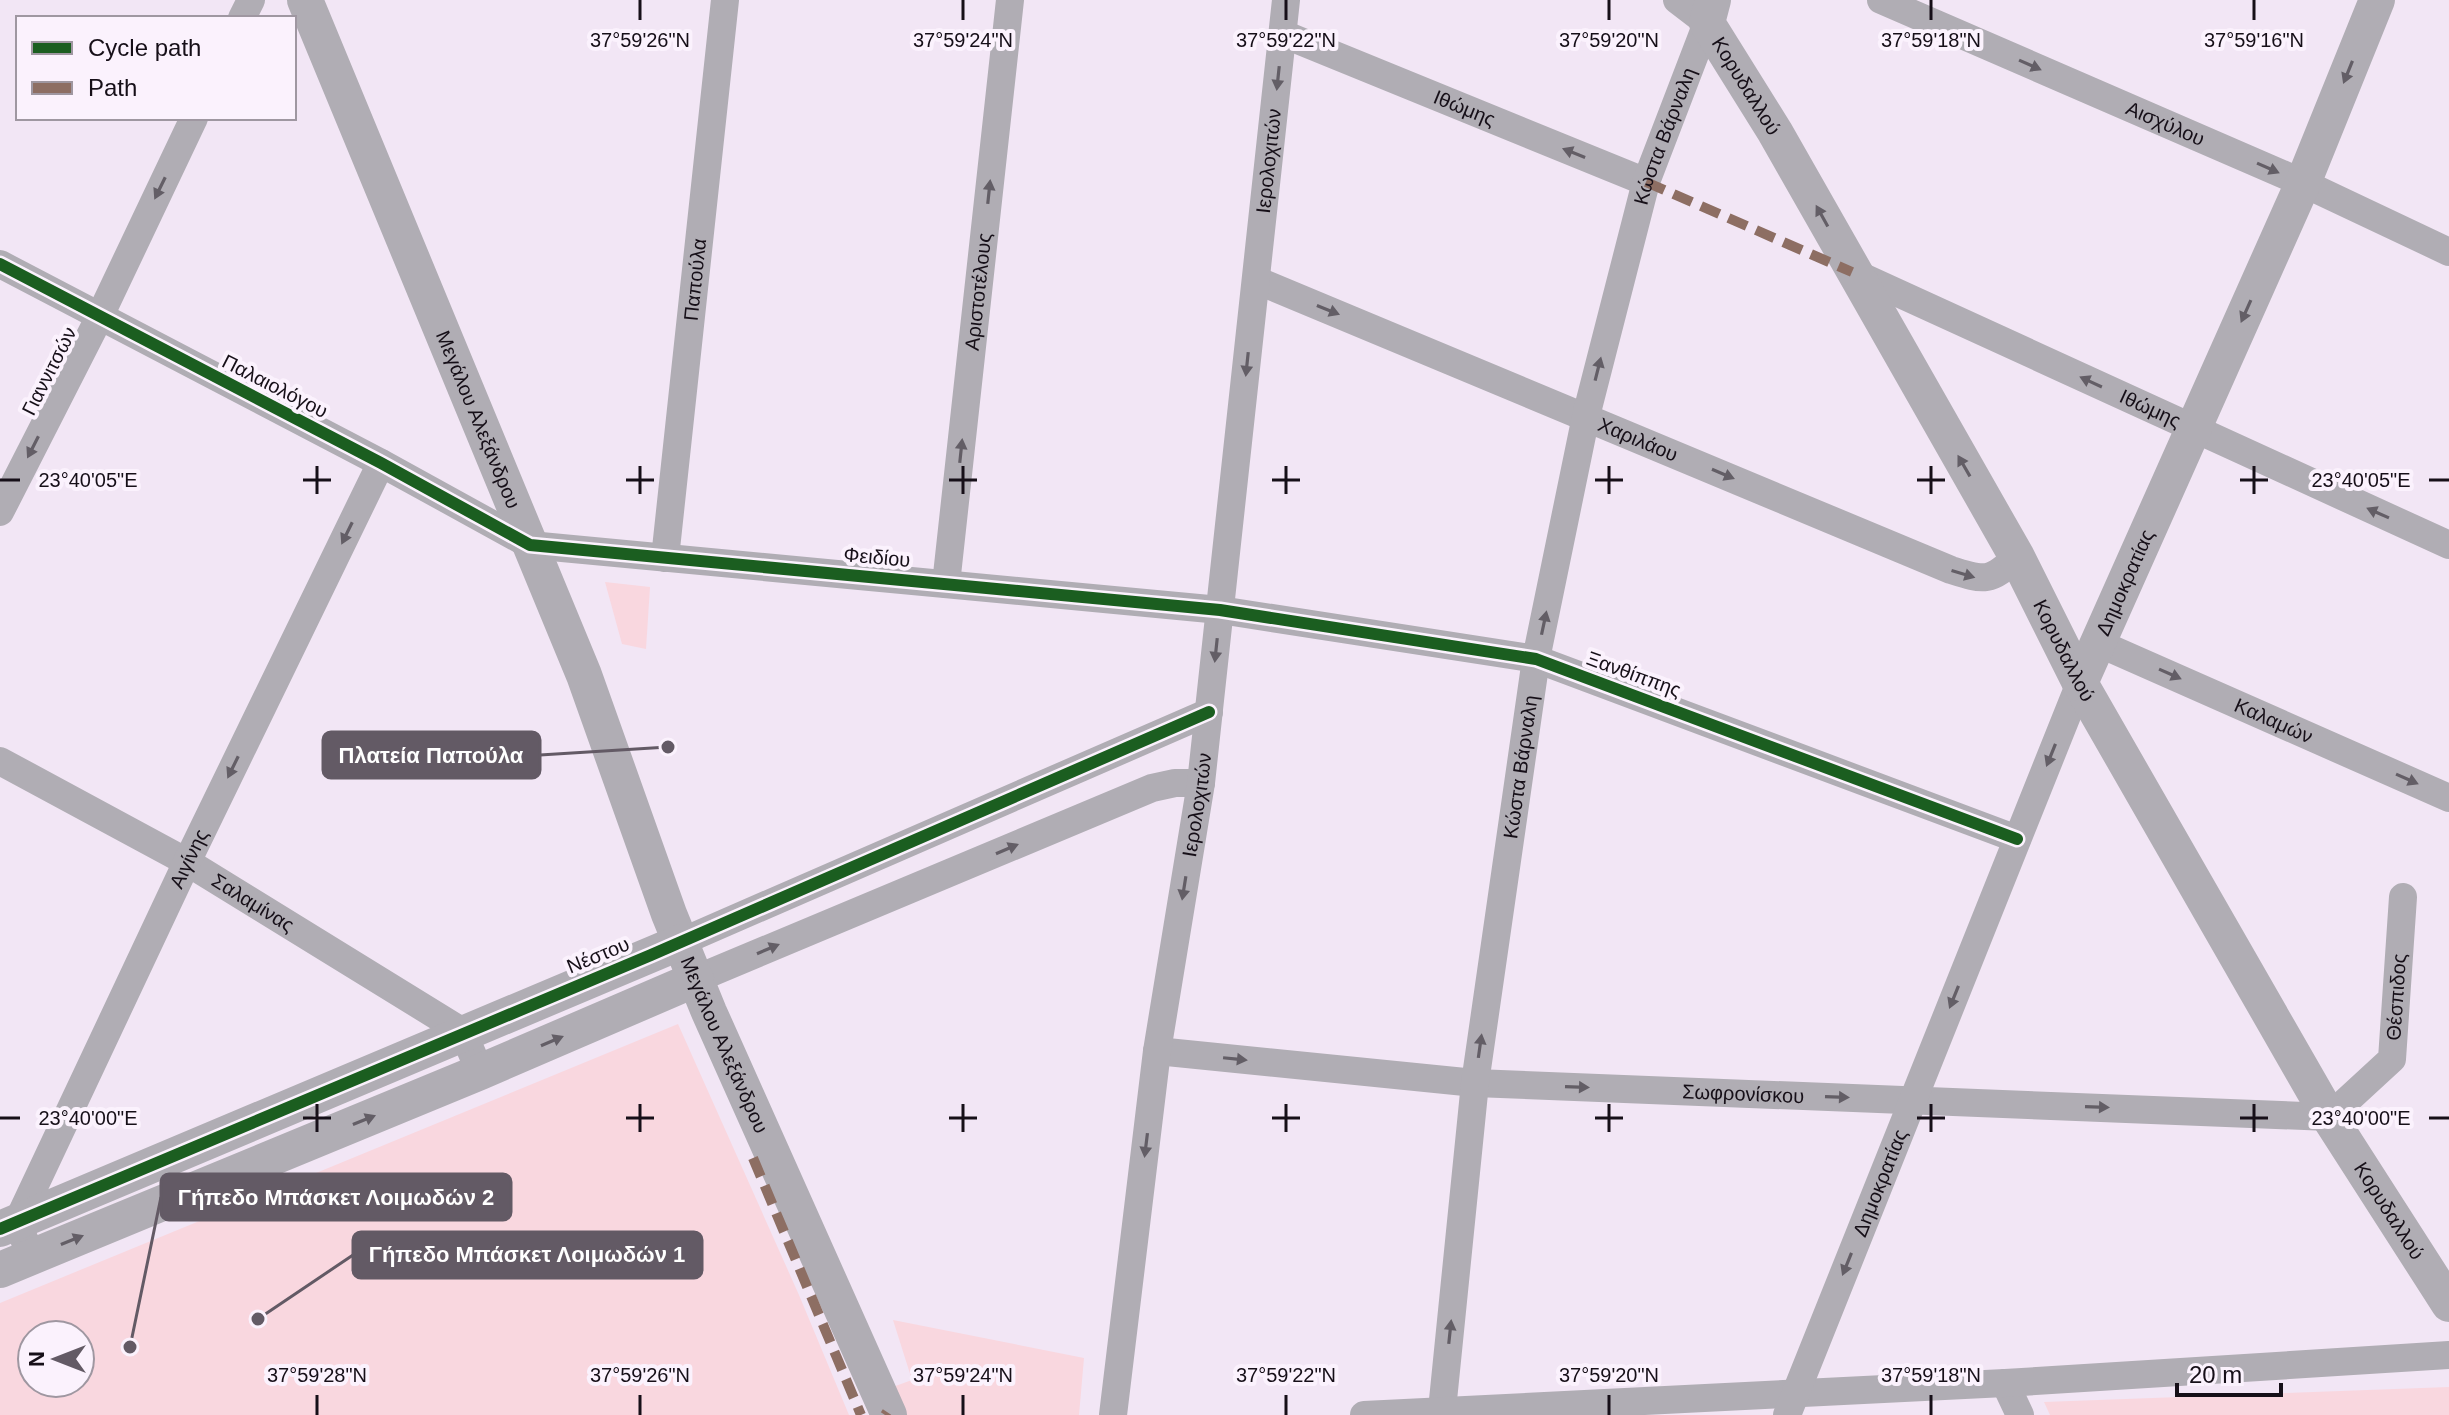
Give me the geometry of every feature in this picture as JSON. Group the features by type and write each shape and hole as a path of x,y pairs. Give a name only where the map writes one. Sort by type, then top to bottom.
{"street":[{"name":"Μεγάλου Αλεξάνδρου","path":"305,0 584,675 696,979 889,1415"},
{"name":"Παπούλα","path":"665,558 725,0"},
{"name":"Αριστοτέλους","path":"946,584 1010,0"},
{"name":"Ιερολοχιτών","path":"1113,1415 1157,1051 1201,783 1286,0"},
{"name":"Κορυδαλλού","path":"1677,0 1710,12 1852,272 2017,557 2080,683 2329,1117 2449,1304"},
{"name":"Αισχύλου","path":"1881,0 2303,183 2449,252"},
{"name":"Δημοκρατίας","path":"1791,1405 2080,683 2303,183 2377,0"},
{"name":"Κώστα Βάρναλη","path":"1442,1410 1475,1083 1536,659 1586,416 1646,182 1710,12"},
{"name":"Ιθώμης","path":"1283,34 1646,182"},
{"name":"Γιαννιτσών","path":"0,512 99,318 193,120"},
{"name":"Παλαιολόγου","path":"0,264 381,463 530,545"},
{"name":"Ιθώμης","path":"1852,272 2449,545"},
{"name":"Χαριλάου","path":"1256,280 1951,570 1981,579 1993,577 2017,557"},
{"name":"Αιγίνης","path":"8,1226 381,463"},
{"name":"Φειδίου","path":"530,545 1220,610"},
{"name":"Ξανθίππης","path":"1220,610 1536,659 2017,839"},
{"name":"Καλαμών","path":"2098,643 2449,798"},
{"name":"Νέστου","path":"8,1226 681,942 1209,712"},
{"name":"Σαλαμίνας","path":"0,761 187,862 463,1032"},
{"path":"8,1226 16,1263 480,1072 1152,788 1175,783 1201,783"},
{"name":"Θέσπιδος","path":"2329,1117 2392,1059 2403,897"},
{"path":"463,1032 480,1072"},
{"name":"Σωφρονίσκου","path":"1157,1051 1475,1083 2329,1117"},
{"path":"1364,1415 1442,1410 1791,1405 2005,1383 2449,1355"},
{"path":"2005,1383 2020,1415"}],"shaded area":[{"path":"605,582 650,587 646,649 622,644"},
{"path":"678,1024 849,1415 0,1415 0,1303"},
{"path":"893,1320 1084,1358 1079,1415 902,1415 890,1388 912,1380"},
{"path":"2449,1387 2449,1415 2050,1415 2044,1402"}],"marked path":[{"path":"1646,182 1852,272"},
{"path":"753,1158 861,1415"}],"cycle path":[{"path":"0,264 381,463 530,545 1220,610 1536,659 2017,839"},
{"path":"0,1229 651,955 1209,712"}],"place":[{"name":"Πλατεία Παπούλα","path":"668,747"},
{"name":"Γήπεδο Μπάσκετ Λοιμωδών 1","path":"258,1319"},
{"name":"Γήπεδο Μπάσκετ Λοιμωδών 2","path":"130,1347"}]}
